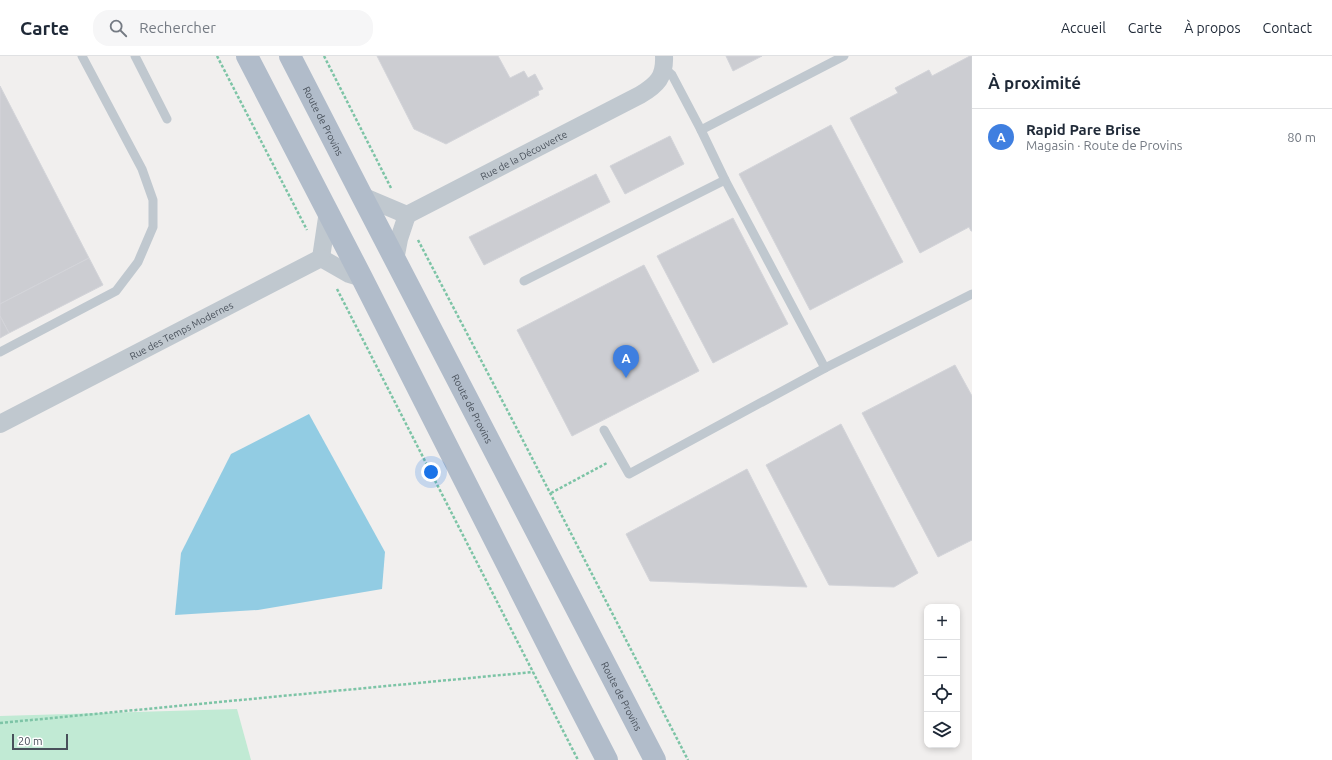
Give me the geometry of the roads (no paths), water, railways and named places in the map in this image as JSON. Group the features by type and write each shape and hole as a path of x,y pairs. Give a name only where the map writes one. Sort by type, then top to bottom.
{"main road":[{"path":"247,56 328,211 607,760"},
{"name":"Route de Provins","path":"290,56 655,760"}],"street":[{"name":"Rue de la Découverte","path":"407,215 640,96 659,81 664,62"},
{"path":"362,196 407,215 399,239 395,260"},
{"path":"328,211 321,258 349,274 362,278"},
{"name":"Rue des Temps Modernes","path":"0,424 321,258"}],"lane":[{"path":"0,352 116,291 138,262 153,227 153,200 142,169 82,56"},
{"path":"135,56 167,119"},
{"path":"702,130 844,56"},
{"path":"664,62 702,130 725,180 825,368"},
{"path":"524,281 725,180"},
{"path":"604,430 628,474 825,368 972,294"}],"water":[{"path":"309,414 385,552 382,589 258,610 175,615 181,553 231,454"}],"place":[{"name":"Rapid Pare Brise","path":"626,378"}]}
